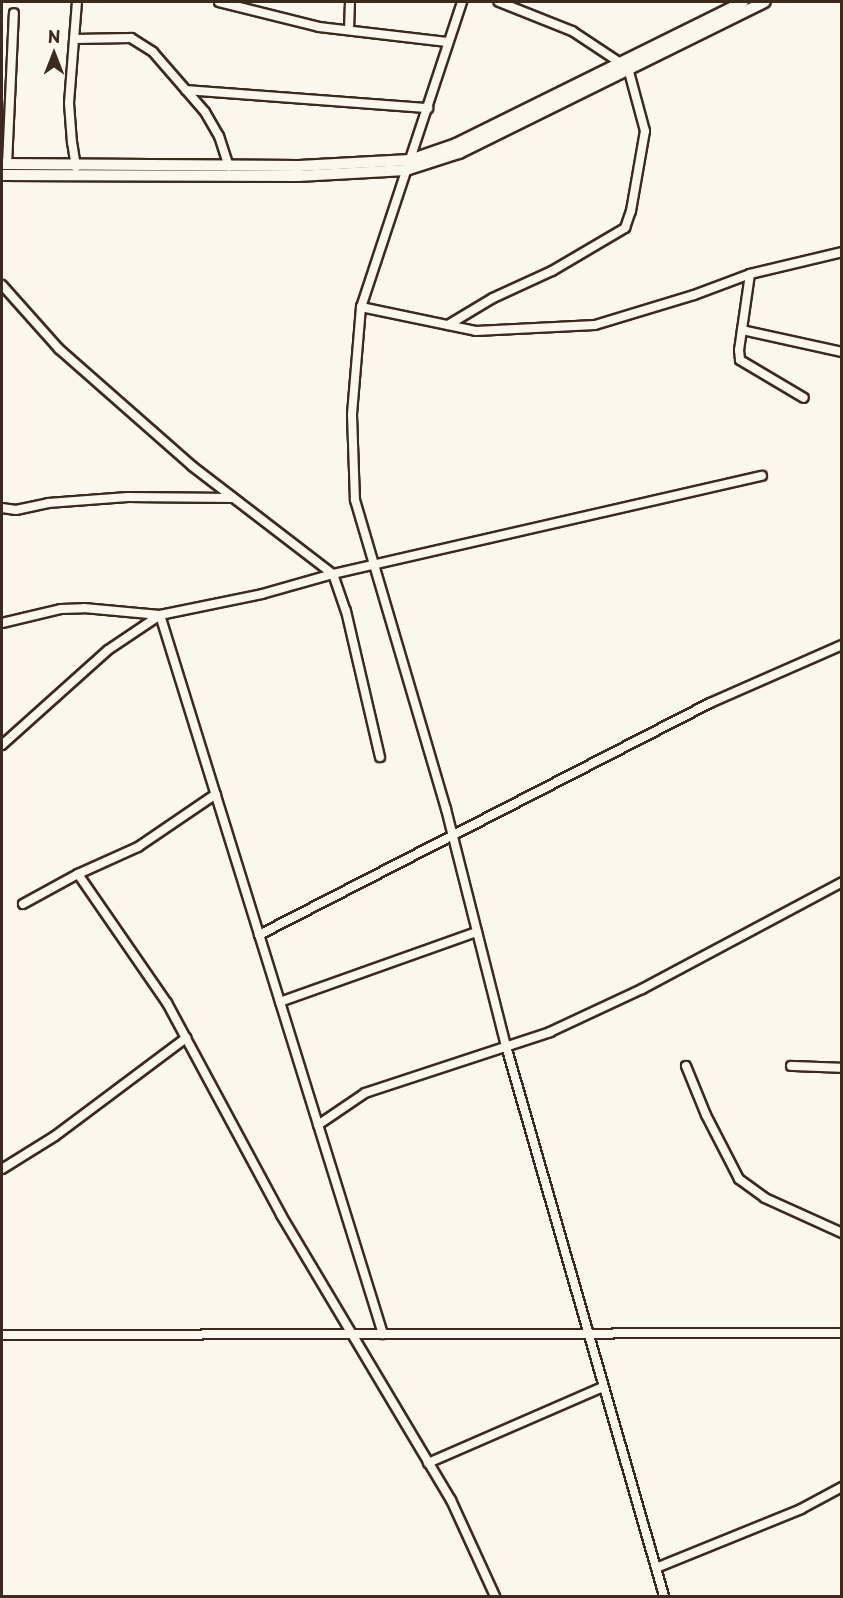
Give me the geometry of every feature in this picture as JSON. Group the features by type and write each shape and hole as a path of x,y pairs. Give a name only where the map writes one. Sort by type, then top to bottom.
{"main road":[{"path":"624,64 743,2"},
{"path":"4,168 82,177 297,176 408,165 624,64 765,2"},
{"path":"4,168 408,165"}],"street":[{"path":"77,2 69,103 76,166 82,177"},
{"path":"219,2 319,27 447,42"},
{"path":"349,30 350,2"},
{"path":"462,2 362,307 352,415 355,500 453,837 506,1046 664,1596"},
{"path":"448,325 493,297 552,271 625,228 631,211 645,131 624,64 572,31 499,2"},
{"path":"4,168 14,13"},
{"path":"74,39 130,38 153,52 186,90 219,136 229,166"},
{"path":"186,90 428,108"},
{"path":"362,307 476,331 595,325 694,295 750,274 842,252"},
{"path":"750,274 739,350 740,360 804,398"},
{"path":"2,285 58,349 192,466 333,574 346,611 380,757"},
{"path":"742,330 842,352"},
{"path":"2,623 72,609 160,615 272,592 333,574 762,476"},
{"path":"2,508 16,510 48,503 128,497 234,498"},
{"path":"2,745 108,650 160,615"},
{"path":"160,615 383,1334"},
{"path":"259,935 710,703 842,645"},
{"path":"23,904 78,874 138,847 216,794"},
{"path":"78,874 167,1004 281,1215 451,1500 495,1596"},
{"path":"318,1125 365,1093 550,1032 632,994 842,882"},
{"path":"280,1002 477,932"},
{"path":"2,1169 55,1136 186,1038"},
{"path":"686,1066 706,1115 739,1179 765,1198 842,1233"},
{"path":"791,1066 842,1068"},
{"path":"2,1335 842,1333"},
{"path":"428,1463 603,1387"},
{"path":"656,1568 801,1509 842,1487"}]}
